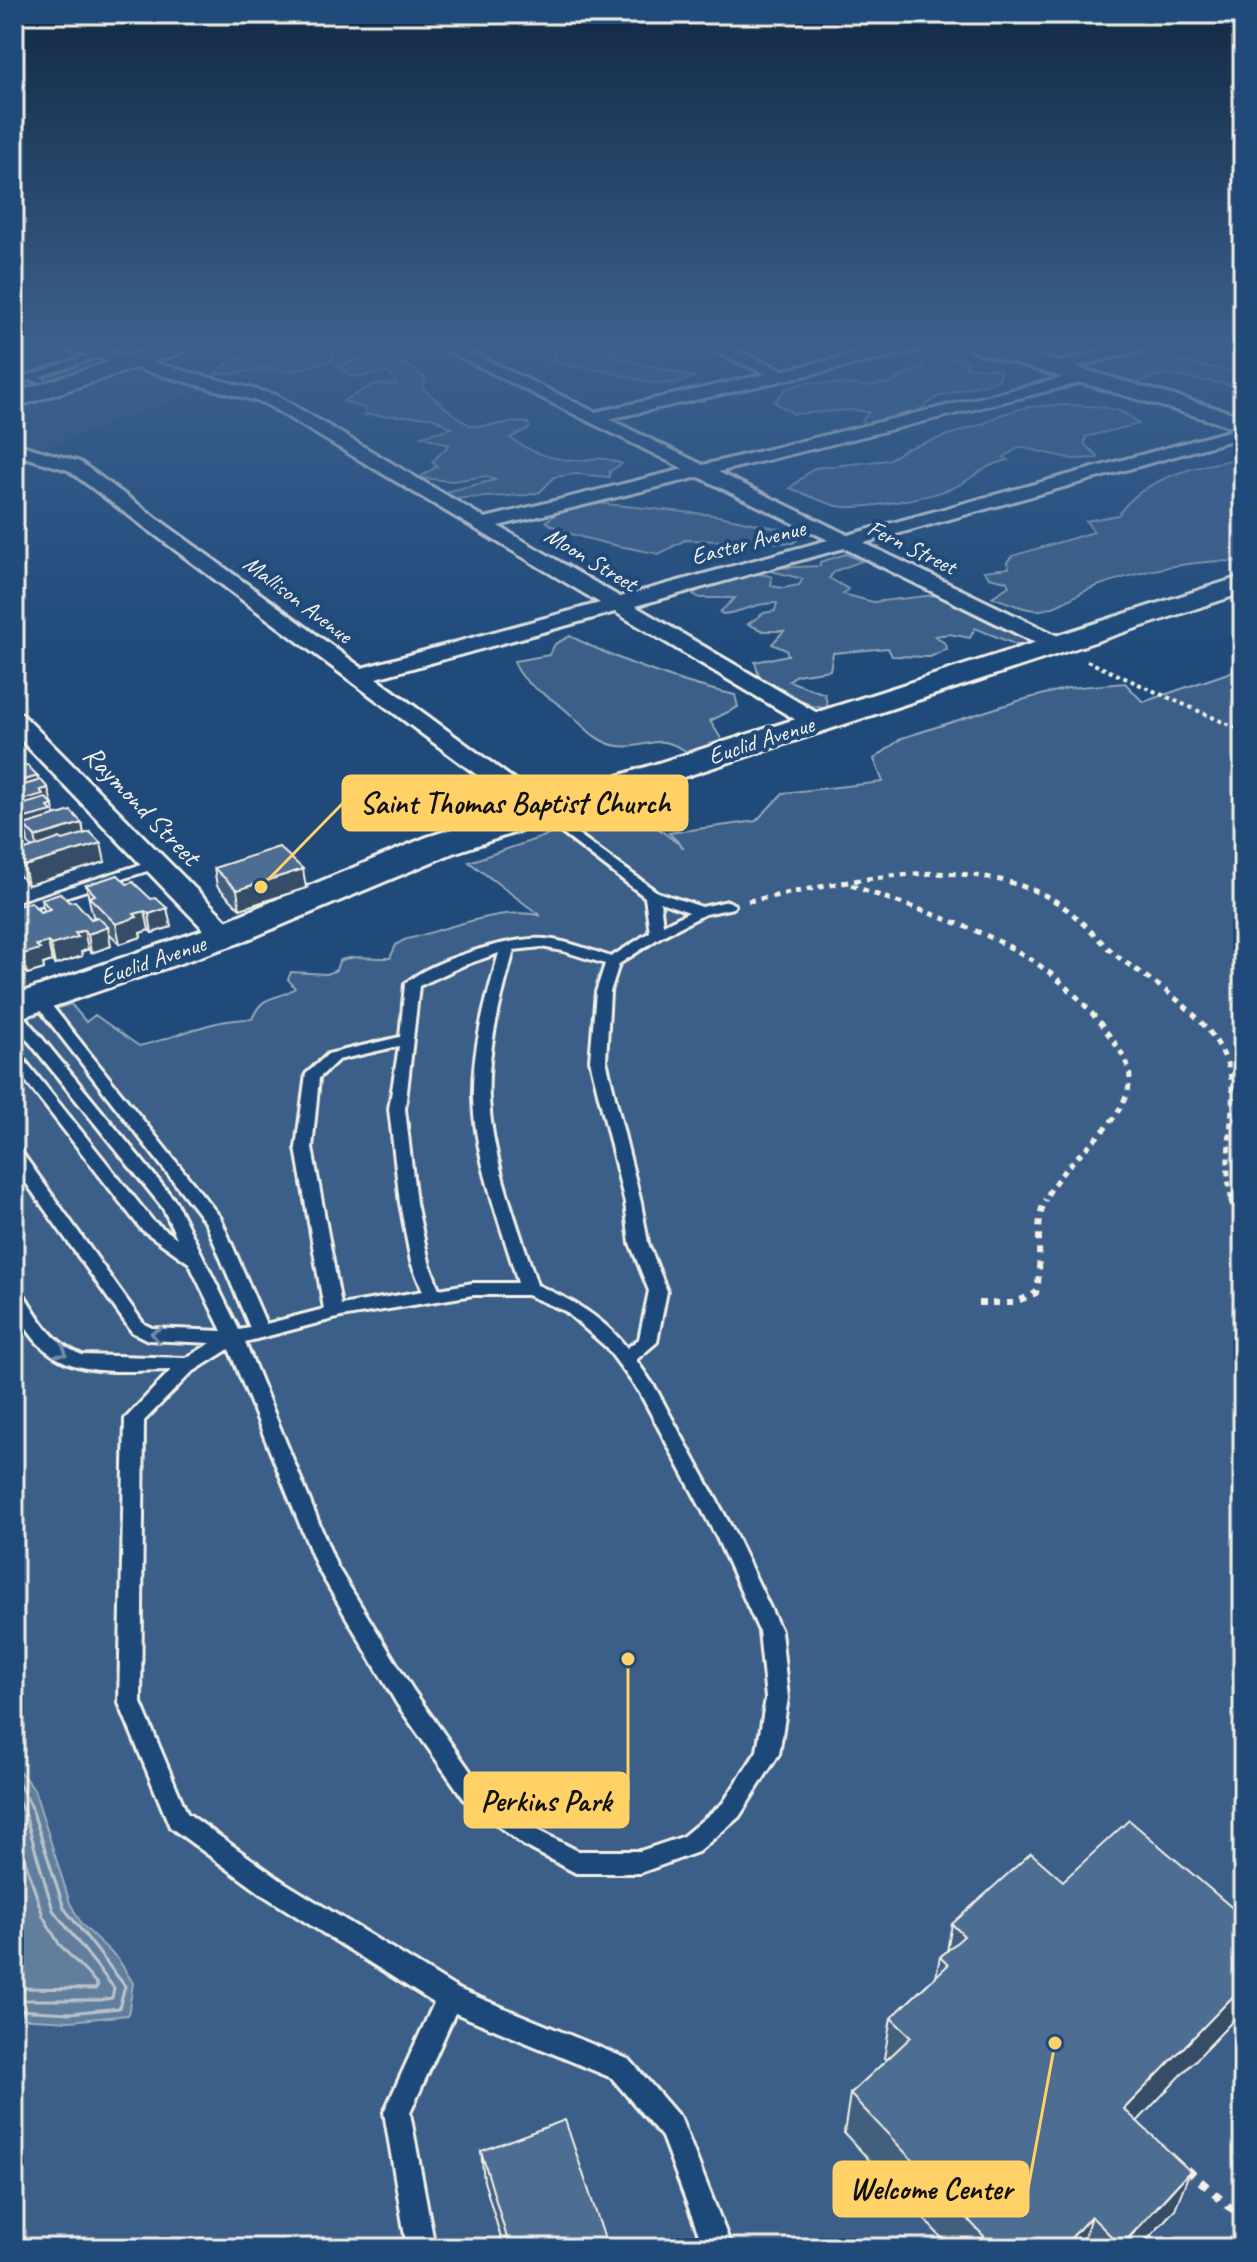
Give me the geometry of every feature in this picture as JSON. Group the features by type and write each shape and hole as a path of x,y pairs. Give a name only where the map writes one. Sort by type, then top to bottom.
{"street":[{"name":"Mallison Avenue","path":"26,452 74,466 541,811"},
{"name":"Moon Street","path":"360,452 816,722"},
{"name":"Fern Street","path":"661,452 1056,644"},
{"path":"483,524 781,452"},
{"name":"Easter Avenue","path":"359,676 1172,452"},
{"name":"Euclid Avenue","path":"22,1007 298,907 392,862 1243,584"},
{"name":"Raymond Street","path":"14,719 225,935"}],"lane":[{"path":"541,811 652,895 701,911"},
{"path":"14,909 155,864"},
{"path":"652,895 657,933"},
{"path":"625,1359 648,1342 658,1291 639,1243 633,1203 598,1060 603,992 613,962 657,933 701,911 728,905"},
{"path":"433,1295 420,1262 408,1203 397,1109 412,984 437,970 507,948 542,942 613,962"},
{"path":"507,948 488,1018 481,1100 488,1148 529,1289"},
{"path":"22,1007 170,1206 234,1338 327,1567 405,1697 472,1792 531,1838 576,1862 640,1862 690,1845 699,1838 731,1810 768,1754 777,1698 770,1631 727,1538 647,1389 612,1342 571,1307 529,1289 473,1289 334,1313 234,1338 189,1365 135,1419 130,1703 178,1820 274,1889 449,1998 621,2069 672,2128 718,2248"},
{"path":"22,1007 214,1221 260,1331"},
{"path":"334,1313 304,1148 311,1077 333,1057 407,1040"},
{"path":"14,1056 147,1225 197,1260"},
{"path":"14,1154 142,1332 169,1337 234,1338"},
{"path":"14,1292 41,1335 65,1357 91,1363 171,1361 189,1365"},
{"path":"421,2248 397,2112 449,1998"}],"path":[{"path":"1056,644 1175,703 1243,731"},
{"path":"728,905 942,873 985,875 1014,882 1063,907 1098,942 1174,997 1211,1034 1226,1059 1232,1082 1226,1167 1232,1204 1243,1238"},
{"path":"850,885 1006,944 1036,960 1083,1000 1132,1072 1130,1085 1117,1114 1048,1191 1037,1232 1041,1279 1036,1293 1013,1303 978,1303"},
{"path":"1181,2165 1228,2206 1243,2215"}],"shaded area":[{"path":"442,452 536,452 563,459 601,459 622,464 610,471 609,477 576,474 554,477 540,492 527,495 445,499 441,493 495,480 486,476 452,481 419,478 437,466 432,462"},
{"path":"902,452 1013,452 1004,457 1008,460 986,468 959,485 899,502 837,506 790,488 814,468 888,460"},
{"path":"1040,452 1093,452 1098,458 1073,459"},
{"path":"1243,458 1243,562 1188,564 1132,575 1040,610 992,597 1009,586 1006,581 989,577 984,571 1009,568 1007,562 1012,556 1094,532 1086,521 1118,515 1142,491 1174,474"},
{"path":"595,503 714,515 804,534 793,543 685,540 659,554 582,537 546,521 561,511"},
{"path":"846,554 862,561 835,571 829,578 848,589 843,594 873,602 935,595 1022,636 1034,645 1024,648 975,628 970,638 949,634 935,636 946,644 947,649 930,657 892,656 888,648 833,653 830,670 796,675 789,681 825,694 828,709 812,706 759,676 755,662 788,655 786,650 772,644 784,631 763,631 748,624 764,613 775,611 777,603 723,614 720,612 735,598 700,598 693,594 721,581 753,574 772,577 771,586 783,588 799,585 803,579 771,571 774,568 820,566 820,562"},
{"path":"570,636 651,671 735,695 738,707 710,721 722,740 689,753 668,743 618,746 594,736 528,682 514,661 549,655 555,644"},
{"path":"1243,668 1243,2248 14,2248 14,1022 71,1004 86,1022 95,1015 139,1046 208,1025 252,1019 265,1001 295,988 288,979 291,972 327,974 336,970 339,961 345,959 390,958 396,945 404,940 472,920 509,914 541,916 469,862 630,807 684,848 669,833 756,821 783,793 883,782 874,759 902,738 1068,688 1125,683 1143,702"}],"water":[{"path":"14,1765 34,1789 70,1903 82,1925 118,1959 133,1983 128,2015 70,2021 14,2018"}],"building":[{"path":"27,765 38,776 14,783 14,769"},
{"path":"41,780 48,788 40,790 43,794 14,802 14,788"},
{"path":"46,798 53,805 48,807 52,811 14,821 14,807"},
{"path":"71,811 82,823 35,837 24,825"},
{"path":"90,832 101,843 24,866 14,855 60,838 63,840"},
{"path":"279,847 303,869 237,890 214,868"},
{"path":"118,875 127,884 133,882 151,899 156,898 167,908 149,914 145,911 134,914 137,917 116,924 89,897 95,895 86,885"},
{"path":"60,893 69,902 75,901 91,919 98,917 108,927 88,934 84,930 75,933 78,937 51,945 48,942 36,945 40,949 23,954 14,944 20,942 14,935 14,907 31,902 40,912 50,909 41,899"},
{"path":"1129,1820 1243,1917 1243,1986 1124,2109 1190,2171 1121,2246 1091,2216 1062,2248 995,2248 850,2094 911,2037 891,2018 948,1965 940,1957 964,1936 952,1924 1031,1853 1063,1881"},
{"path":"565,2120 608,2248 510,2248 481,2151"}],"place":[{"name":"Saint Thomas Baptist Church","path":"261,887"},
{"name":"Perkins Park","path":"628,1659"},
{"name":"Welcome Center","path":"1055,2043"}]}
